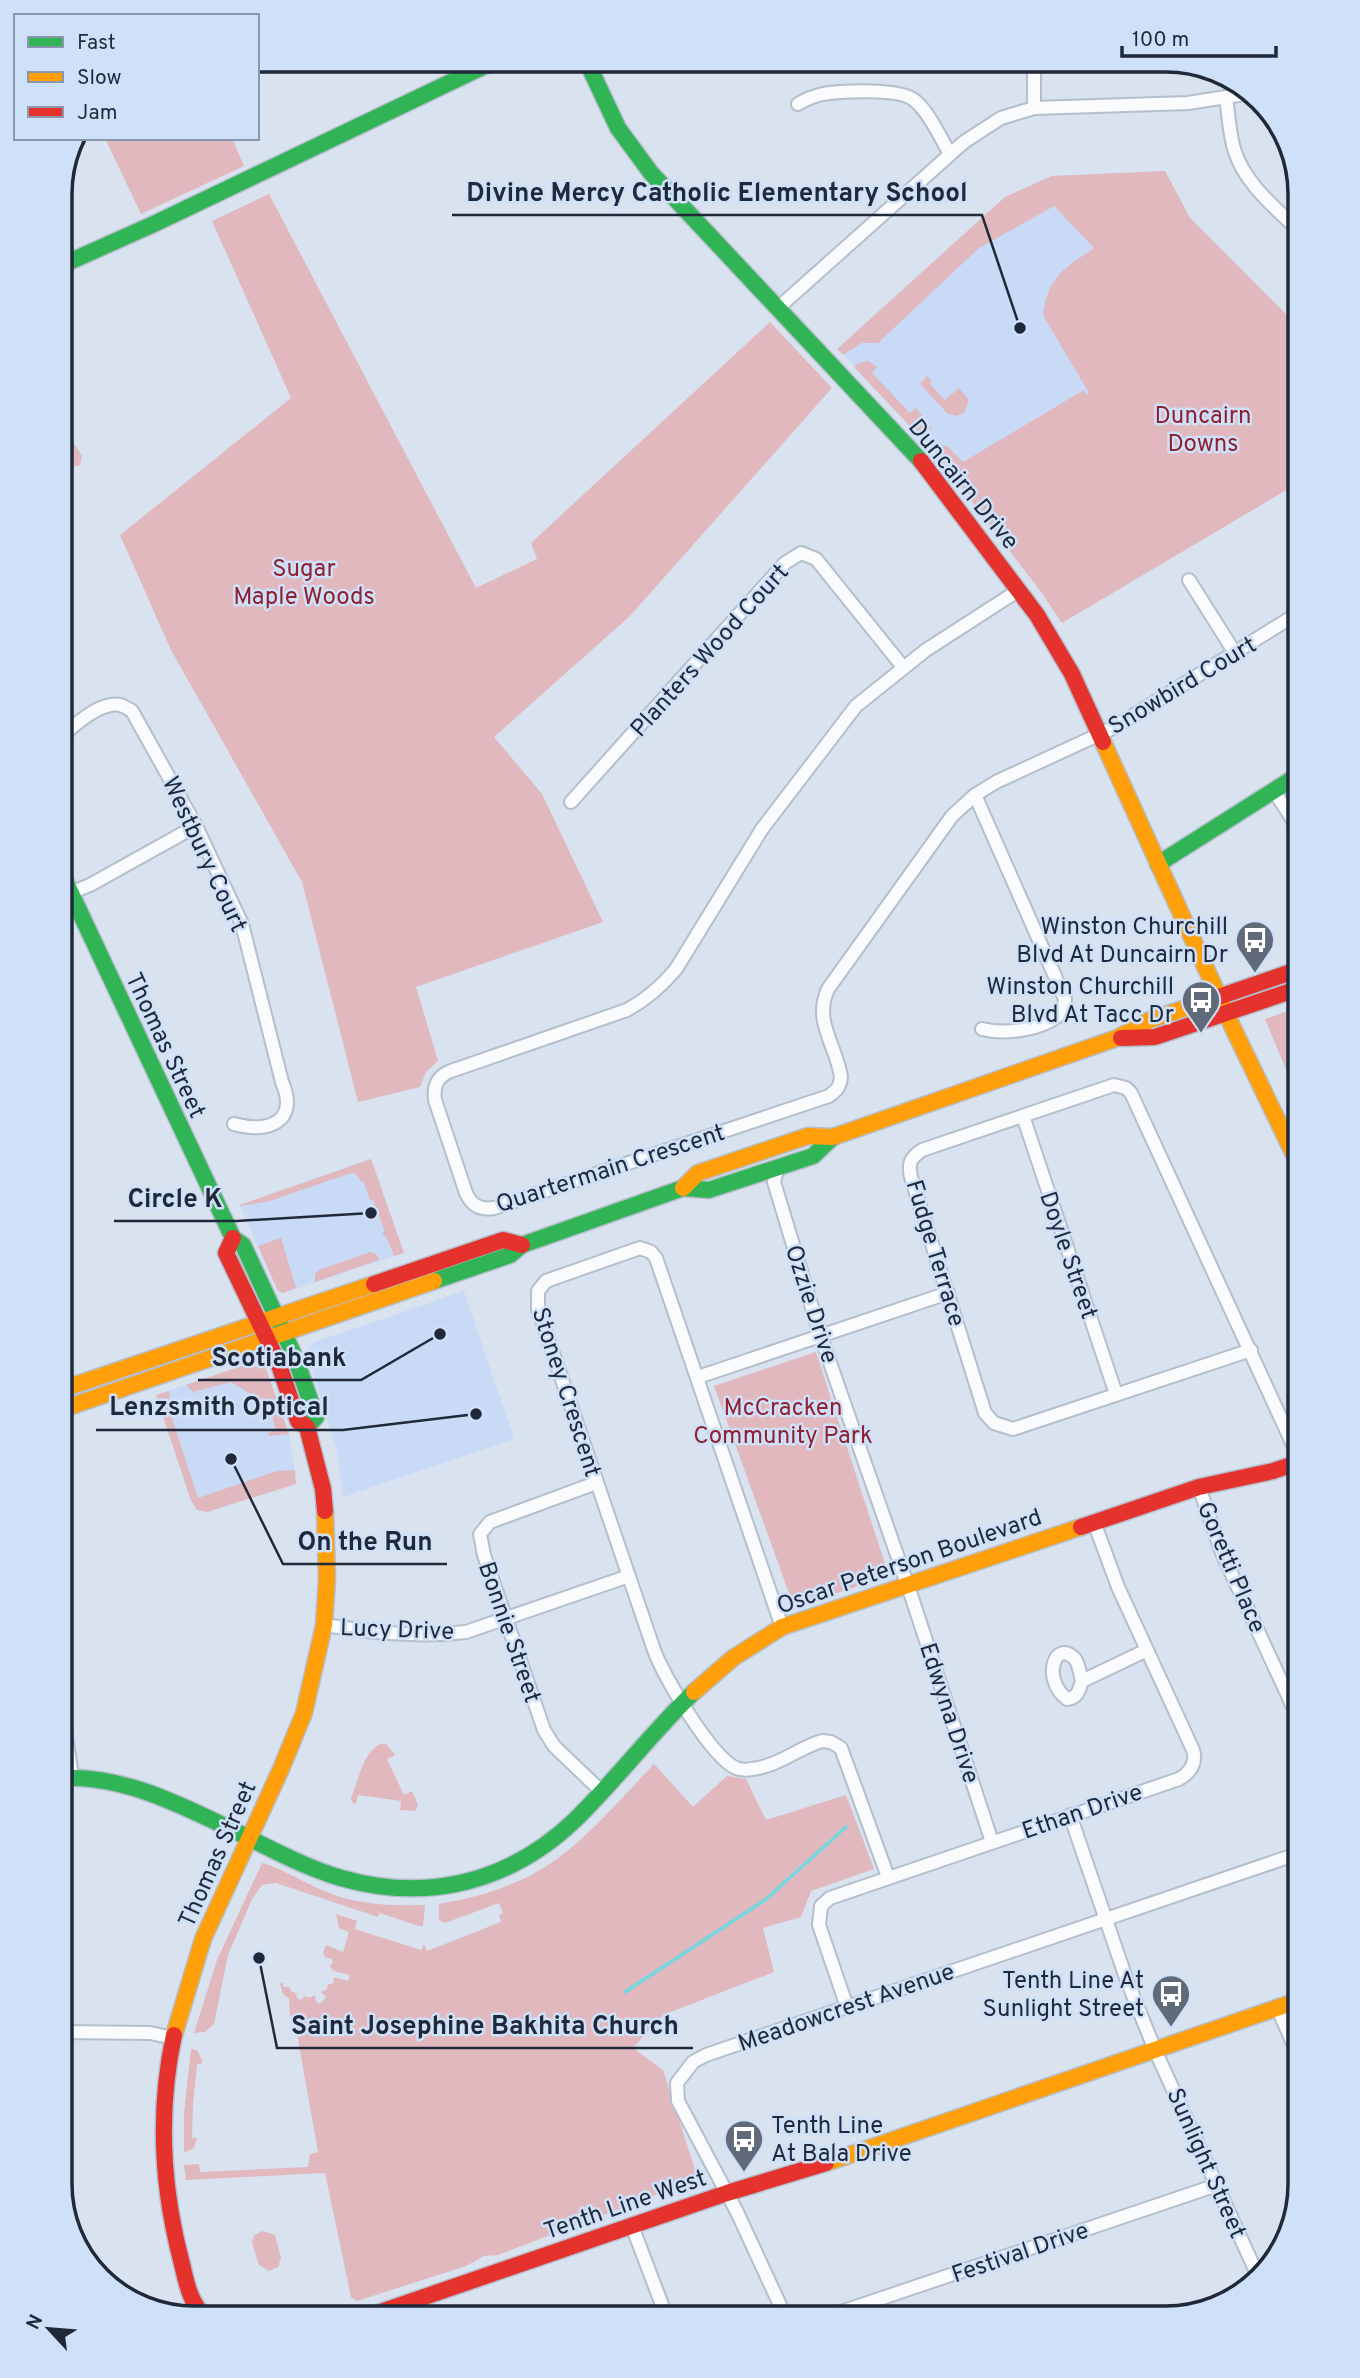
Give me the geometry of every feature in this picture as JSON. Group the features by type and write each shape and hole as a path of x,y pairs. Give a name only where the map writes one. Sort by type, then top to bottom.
{"street":[{"path":"72,261 472,72"},
{"name":"Duncairn Drive","path":"592,72 618,128 651,173 919,458 1019,590 1056,644 1288,1142"},
{"path":"1034,72 1034,108"},
{"path":"797,104 809,98 833,93 890,93 907,96 921,107 950,154"},
{"path":"778,308 950,154 979,130 1001,118 1034,108 1188,103 1239,95"},
{"path":"1226,98 1232,139 1242,167 1255,187 1288,220"},
{"name":"Planters Wood Court","path":"571,802 793,556 801,553 816,559 903,667"},
{"path":"1189,580 1235,653"},
{"name":"Quartermain Crescent","path":"1019,590 903,667 870,693 844,719 762,829 676,970 661,988 644,1001 618,1014 451,1071 439,1079 434,1090 435,1100 469,1199 480,1208 494,1208 836,1091 840,1085 840,1068 821,1013 822,1001 952,816 975,795 996,782 1098,736"},
{"name":"Snowbird Court","path":"1098,736 1288,619"},
{"name":"Westbury Court","path":"72,726 109,705 121,705 132,712 195,826 242,924 282,1082 288,1096 287,1109 279,1121 253,1128 234,1124"},
{"path":"1158,864 1288,782"},
{"path":"1274,791 1288,813"},
{"path":"975,795 1065,999 1063,1011 1052,1019 1019,1031 1005,1033 982,1029"},
{"path":"72,892 90,885 195,826"},
{"name":"Thomas Street","path":"72,909 233,1238 243,1245 277,1316 316,1417 307,1427"},
{"path":"683,1188 698,1173 807,1136 833,1137 1117,1038 1150,1020 1288,972"},
{"path":"1117,1038 1155,1037 1288,992"},
{"name":"Fudge Terrace","path":"1251,1350 1013,1429 994,1423 985,1413 911,1177 909,1167 912,1157 922,1150 1114,1085 1126,1088 1131,1093 1251,1350 1288,1434"},
{"name":"Doyle Street","path":"1023,1116 1116,1394"},
{"path":"72,1405 510,1255 522,1245 683,1188 709,1190 813,1156 833,1137"},
{"path":"754,1175 774,1182 780,1167"},
{"name":"Ozzie Drive","path":"774,1182 820,1334 907,1585"},
{"name":"Thomas Street","path":"189,2306 171,2223 164,2160 164,2108 173,2038 196,1957 304,1713 324,1625 327,1569 324,1501 313,1447 307,1427 298,1421 278,1362 226,1253 233,1238"},
{"path":"72,1386 503,1240 522,1245"},
{"name":"Stoney Crescent","path":"782,1627 656,1258 645,1249 634,1249 553,1277 541,1285 536,1300 538,1309 659,1664 683,1704 726,1761 743,1770 762,1768 822,1741 831,1742 841,1748 888,1877"},
{"path":"698,1377 948,1293"},
{"name":"Oscar Peterson Boulevard","path":"72,1778 117,1783 151,1792 306,1864 358,1884 402,1890 435,1888 478,1879 520,1861 564,1831 723,1665 747,1647 782,1627 1199,1487 1288,1465"},
{"name":"Bonnie Street","path":"596,1483 490,1522 480,1534 481,1545 544,1730 554,1746 602,1792"},
{"name":"Goretti Place","path":"1199,1487 1222,1553 1288,1696"},
{"name":"Ethan Drive","path":"847,2007 818,1925 818,1912 824,1901 1178,1779 1187,1773 1193,1763 1193,1750 1118,1587 1094,1522"},
{"name":"Lucy Drive","path":"324,1625 371,1632 438,1636 466,1632 629,1576"},
{"name":"Edwyna Drive","path":"907,1585 992,1842"},
{"path":"1082,1681 1147,1650"},
{"name":"Sunlight Street","path":"1070,1815 1105,1919 1155,2050 1255,2268"},
{"name":"Meadowcrest Avenue","path":"780,2306 727,2193 678,2101 676,2089 679,2077 693,2062 706,2055 1288,1857"},
{"name":"Tenth Line West","path":"406,2306 727,2193 835,2160 1288,2004"},
{"path":"1277,2007 1288,2032"},
{"path":"72,2032 150,2033 173,2038"},
{"name":"Festival Drive","path":"859,2306 1217,2185"},
{"path":"632,2226 662,2306"}],"shaded area":[{"path":"1165,171 1190,218 1249,277 1106,383 956,480 934,452 838,349 1005,197 1052,176"},
{"path":"371,1159 404,1253 283,1293 278,1291 240,1205"},
{"path":"464,1291 514,1439 343,1497 337,1451 307,1353 309,1346"},
{"path":"247,1364 249,1368 265,1366 289,1434 296,1484 203,1512 192,1504 156,1395"}],"green space":[{"path":"106,140 233,140 244,166 141,214"},
{"name":"Duncairn Downs","path":"1165,171 1190,218 1288,316 1288,489 1062,623 934,452 947,446 963,462 1084,390 1086,395 1089,393 1043,315 1049,291 1059,274 1094,248 1054,206 979,248 878,343 862,343 843,355 837,349 1005,197 1052,176"},
{"name":"Sugar Maple Woods","path":"269,194 476,588 537,559 531,543 770,322 832,388 630,616 494,737 542,794 603,922 416,987 438,1061 426,1072 420,1087 358,1102 302,882 171,650 120,535 291,398 212,221"},
{"path":"868,361 877,367 872,373 910,413 916,408 932,428 926,438 922,439 854,367"},
{"path":"927,376 932,381 930,384 945,400 959,388 969,400 964,413 956,416 947,413 920,384"},
{"path":"72,443 82,456 80,465 72,467"},
{"path":"1288,1011 1288,1074 1265,1019"},
{"path":"371,1159 404,1253 394,1256 387,1238 382,1233 385,1232 373,1200 370,1200 364,1182 355,1173 270,1201 240,1206 240,1205"},
{"path":"281,1238 296,1288 283,1293 278,1291 258,1246"},
{"path":"370,1252 376,1254 379,1260 315,1282 315,1274 319,1270"},
{"name":"McCracken Community Park","path":"816,1352 889,1576 794,1607 714,1386"},
{"path":"247,1364 249,1368 265,1366 289,1434 269,1436 268,1433 276,1430 270,1408 260,1411 254,1396 231,1382 193,1392 186,1385"},
{"path":"169,1391 170,1412 198,1498 277,1471 295,1470 296,1484 207,1512 197,1510 191,1500 156,1395"},
{"path":"380,1744 386,1744 395,1755 387,1759 404,1795 412,1791 418,1805 415,1811 400,1810 401,1801 358,1795 356,1804 352,1802 351,1798 365,1760"},
{"path":"654,1764 693,1807 727,1776 746,1779 766,1820 846,1795 874,1869 811,1891 801,1917 763,1928 774,1972 663,2015 633,2048 663,2070 698,2179 498,2255 484,2256 466,2266 357,2301 351,2297 325,2173 186,2180 184,2165 199,2164 200,2172 308,2167 310,2154 318,2152 294,2017 290,2017 289,1998 283,1994 280,1984 282,1982 284,1987 289,1987 301,2000 305,1996 309,1998 315,1995 316,2002 320,2004 326,1997 321,1992 327,1989 328,1984 333,1984 334,1977 348,1981 350,1975 333,1971 330,1966 333,1962 331,1958 326,1958 323,1953 326,1945 343,1952 349,1932 339,1928 336,1914 357,1921 355,1929 421,1950 424,1944 427,1951 501,1922 499,1915 503,1913 499,1903 445,1923 439,1920 439,1904 499,1889 554,1861 593,1828"},
{"path":"262,1863 347,1899 386,1905 425,1905 423,1926 380,1913 378,1917 276,1883 262,1885 252,1899 228,1955 214,2024 205,2032 194,2033 217,1960"},
{"path":"191,2049 197,2050 202,2060 201,2064 197,2064 193,2105 192,2138 197,2138 194,2148 184,2153 184,2113"},
{"path":"263,2231 275,2235 281,2258 278,2267 269,2271 259,2265 252,2243 254,2235"}],"waterway":[{"path":"625,1992 765,1900 846,1827"}],"traffic: fast":[{"path":"72,261 472,72"},
{"path":"592,72 618,128 651,173 921,461"},
{"path":"1158,864 1288,782"},
{"path":"72,896 233,1238 243,1245 295,1357 316,1417 307,1427"},
{"path":"434,1281 510,1255 522,1245 683,1188 709,1190 813,1156 833,1137"},
{"path":"72,1778 106,1781 150,1793 327,1874 373,1885 436,1887 466,1882 495,1872 523,1859 550,1841 575,1820 694,1692"}],"traffic: slow":[{"path":"1103,742 1288,1142"},
{"path":"683,1188 698,1173 808,1136 833,1137 1117,1038 1150,1020 1195,1005"},
{"path":"72,1406 434,1281"},
{"path":"72,1386 374,1284"},
{"path":"174,2035 203,1939 304,1713 324,1625 327,1578 325,1511"},
{"path":"694,1692 733,1658 782,1627 1081,1527"},
{"path":"826,2163 1288,2004"}],"traffic: jam":[{"path":"921,461 1037,615 1072,674 1103,742"},
{"path":"1195,1005 1288,973"},
{"path":"1121,1038 1155,1037 1288,992"},
{"path":"233,1238 226,1253 278,1362 298,1421 307,1427 323,1489 325,1511"},
{"path":"374,1284 503,1240 522,1245"},
{"path":"1081,1527 1199,1487 1288,1466"},
{"path":"174,2035 164,2119 166,2176 187,2284 196,2306"},
{"path":"398,2306 727,2193 826,2163"}],"place":[{"name":"Divine Mercy Catholic Elementary School","path":"1020,328"},
{"name":"Winston Churchill Blvd At Duncairn Dr","path":"1255,974"},
{"name":"Winston Churchill Blvd At Tacc Dr","path":"1201,1034"},
{"name":"Circle K","path":"371,1213"},
{"name":"Scotiabank","path":"440,1334"},
{"name":"Lenzsmith Optical","path":"476,1414"},
{"name":"On the Run","path":"231,1459"},
{"name":"Saint Josephine Bakhita Church","path":"259,1958"},
{"name":"Tenth Line At Sunlight Street","path":"1171,2028"},
{"name":"Tenth Line At Bala Drive","path":"744,2173"}]}
